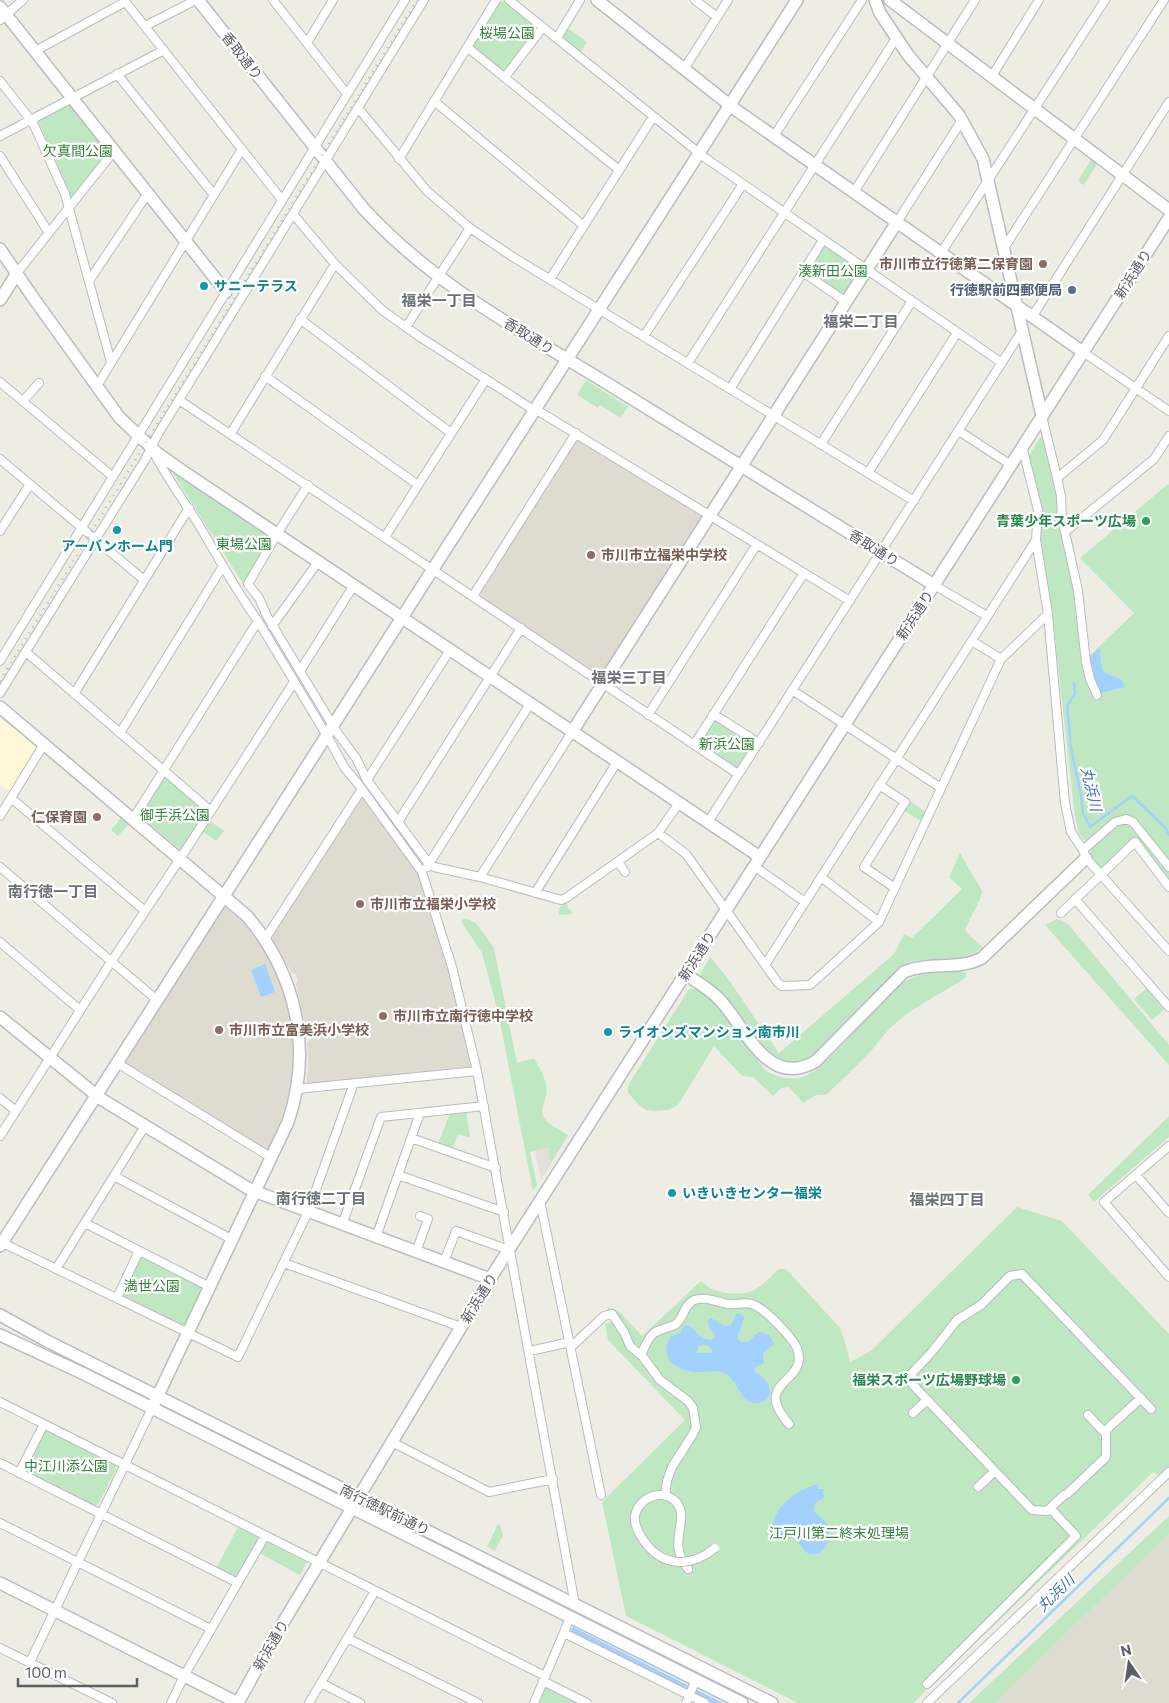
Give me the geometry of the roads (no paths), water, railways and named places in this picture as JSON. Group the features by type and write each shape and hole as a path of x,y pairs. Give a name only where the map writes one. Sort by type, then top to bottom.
{"street":[{"path":"23,0 2,14 35,51 226,292"},
{"path":"145,26 197,0"},
{"name":"香取通り","path":"197,0 325,162 372,218 403,248 438,277 464,296 934,585"},
{"path":"274,0 347,94"},
{"path":"307,43 333,0"},
{"path":"0,661 405,0"},
{"path":"0,693 145,460 150,447 424,0"},
{"path":"399,159 496,0"},
{"path":"509,0 699,153 1002,363"},
{"path":"557,38 580,0"},
{"path":"597,0 730,105 1169,411"},
{"path":"695,0 717,17"},
{"path":"684,69 728,0"},
{"path":"354,1083 308,1212 238,1358 1,1243 797,0"},
{"path":"774,136 862,0"},
{"path":"875,0 880,13 897,39 962,120 983,159 1057,478 1065,532 1078,591 1086,662 1090,679 1097,695"},
{"path":"890,0 1169,210"},
{"path":"854,192 975,0"},
{"path":"992,76 1040,0"},
{"path":"941,253 1105,0"},
{"path":"1004,248 1164,0"},
{"path":"35,51 124,1 282,200"},
{"path":"504,77 543,27"},
{"path":"688,363 814,164 893,42 897,39"},
{"path":"467,47 619,170"},
{"path":"0,136 164,50"},
{"path":"117,74 214,195"},
{"path":"0,81 30,120 65,194 111,362"},
{"path":"434,101 584,226"},
{"path":"1032,317 1169,102"},
{"path":"358,108 426,191 470,228 550,279 914,501"},
{"path":"550,279 653,116"},
{"path":"480,877 962,120"},
{"path":"97,386 242,149"},
{"path":"0,300 17,273 114,151"},
{"path":"0,156 49,233"},
{"path":"644,336 743,184"},
{"path":"89,281 148,193"},
{"path":"293,214 334,264 371,300 406,328 486,379 850,601"},
{"name":"新浜通り","path":"238,1703 269,1646 490,1279 1169,218"},
{"path":"406,328 470,228"},
{"path":"730,389 824,240"},
{"path":"0,248 120,417 150,447 184,472 401,618 708,822 805,902"},
{"path":"231,433 334,264"},
{"path":"803,272 846,302"},
{"path":"821,444 912,301"},
{"path":"300,319 451,433"},
{"path":"708,822 1022,331"},
{"path":"868,473 957,333"},
{"path":"1057,478 1103,440 1169,336"},
{"path":"265,376 418,485"},
{"path":"385,537 486,379"},
{"path":"0,382 113,477"},
{"path":"23,401 38,383"},
{"path":"180,400 738,774"},
{"path":"958,431 1010,465"},
{"path":"473,596 576,434"},
{"path":"1065,532 1154,459 1169,436"},
{"path":"1022,446 1037,505 1036,540 1048,614 1065,803 1071,832 1084,854 1100,874 1169,950"},
{"path":"150,447 165,475 188,508 294,682 330,730 356,758 367,780 429,864 434,867 480,877 563,900 658,833 679,803"},
{"path":"0,459 144,580"},
{"path":"0,530 30,484"},
{"path":"308,485 248,584 259,598 272,626 300,671 330,730 340,761 362,788 422,872 452,967 478,1071 575,1605"},
{"path":"74,694 188,508"},
{"path":"765,965 1036,540"},
{"path":"648,715 757,544"},
{"path":"272,626 318,562"},
{"path":"120,733 223,566"},
{"path":"694,745 804,573"},
{"path":"300,671 354,585"},
{"path":"934,585 987,616"},
{"path":"658,833 686,854 778,984 782,986 810,985 879,922 1001,660 1048,614"},
{"path":"133,819 258,621"},
{"path":"398,822 520,628"},
{"path":"972,641 1001,660"},
{"path":"367,780 450,650"},
{"path":"26,652 211,811"},
{"path":"0,1136 294,682"},
{"path":"792,690 941,788"},
{"path":"422,872 429,864 530,704"},
{"path":"0,707 247,916 265,939 281,968 295,1009 300,1045 297,1089 288,1122 256,1193 30,1662"},
{"path":"713,714 759,743"},
{"path":"0,816 44,744"},
{"path":"535,893 618,762"},
{"path":"879,786 905,802 864,867 895,888"},
{"path":"265,939 362,788"},
{"path":"11,798 145,910"},
{"path":"685,974 720,1000 767,1059 779,1067 788,1070 797,1069 816,1061 904,972 920,967 962,965 982,958 1114,822 1126,819 1133,822 1169,867"},
{"path":"1061,913 1135,842 1169,886"},
{"path":"618,862 626,872"},
{"path":"0,867 157,1000"},
{"path":"821,877 879,922"},
{"path":"1075,899 1168,1005"},
{"path":"0,942 80,1010"},
{"path":"0,1017 96,1096 256,1193 490,1279"},
{"path":"117,1063 272,1158"},
{"path":"297,1089 478,1071"},
{"path":"0,1098 16,1112"},
{"path":"342,1224 381,1117 484,1106"},
{"path":"376,1237 420,1113"},
{"path":"56,1269 145,1126"},
{"path":"411,1138 496,1168"},
{"path":"1169,1146 1104,1202 1169,1277"},
{"path":"398,1175 504,1212"},
{"path":"1136,1175 1169,1213"},
{"path":"114,1176 233,1240"},
{"path":"540,1201 601,1495"},
{"path":"416,1252 428,1219 420,1216"},
{"path":"85,1223 210,1287"},
{"path":"444,1262 456,1231 510,1248"},
{"path":"117,1298 139,1250"},
{"path":"284,1263 460,1327"},
{"path":"1088,1415 1106,1434 1104,1460 1050,1508 1042,1512 1032,1510 913,1386 912,1373 931,1353 957,1320 981,1305 1010,1276 1022,1274 1151,1409"},
{"path":"641,1355 652,1334 675,1325 688,1305 693,1301 707,1298 730,1304 754,1304 789,1336 796,1348 798,1364 795,1372 783,1382 776,1395 776,1407 789,1424"},
{"path":"530,1351 570,1345 604,1316 612,1314 624,1332 630,1346 641,1355 660,1380 688,1400 693,1408 696,1427 672,1467 667,1480 665,1496"},
{"name":"南行徳駅前通り","path":"0,1316 772,1703"},
{"name":"南行徳駅前通り","path":"0,1335 152,1408 570,1618 692,1689 742,1703"},
{"path":"1104,1432 1141,1398"},
{"path":"913,1414 927,1400"},
{"path":"0,1402 375,1591 544,1678 587,1703"},
{"path":"19,1472 44,1424"},
{"path":"392,1442 490,1492 553,1479"},
{"path":"0,1463 238,1583"},
{"path":"978,1486 995,1471"},
{"path":"927,1703 1169,1472"},
{"path":"688,1569 679,1554 681,1520 680,1510 676,1503 665,1496 650,1496 645,1499 638,1508 635,1522 644,1541 654,1553 665,1559 679,1562 696,1560 715,1548"},
{"path":"927,1684 1076,1536 1050,1508"},
{"path":"0,1523 211,1629"},
{"path":"171,1703 184,1676 265,1536"},
{"path":"0,1583 238,1703"},
{"path":"309,1703 375,1591"},
{"path":"534,1703 570,1618"},
{"path":"564,1632 692,1689 705,1703"},
{"path":"347,1638 478,1703"},
{"path":"0,1648 112,1703"},
{"path":"321,1683 360,1703"},
{"path":"686,1703 692,1689"}],"water":[{"path":"1100,649 1102,668 1105,673 1122,680 1124,687 1101,693 1093,677 1089,658"},
{"path":"265,964 275,992 261,997 251,970"},
{"path":"737,1313 742,1314 744,1318 738,1340 747,1342 759,1332 769,1335 774,1344 763,1353 764,1363 755,1368 755,1372 765,1379 770,1389 768,1398 764,1401 752,1403 748,1401 732,1379 724,1373 716,1371 694,1372 680,1368 670,1361 667,1356 667,1343 671,1336 680,1333 684,1326 687,1325 702,1337 710,1340 714,1339 715,1336 709,1326 709,1319 711,1318 724,1326 731,1325","holes":["707,1345 713,1350 711,1353 697,1353 698,1346"]},
{"path":"818,1484 818,1489 824,1489 825,1497 816,1502 813,1511 826,1522 830,1538 827,1545 821,1551 810,1554 796,1540 777,1533 772,1527 778,1511 789,1499"},
{"path":"573,1627 723,1703 710,1703 570,1632"}],"waterway":[{"name":"丸浜川","path":"1074,683 1075,694 1067,706 1071,748 1083,813 1090,827 1132,796 1165,827 1169,835"},
{"name":"丸浜川","path":"958,1703 1169,1498"}],"railway":[{"path":"0,681 417,0"}],"place":[{"name":"市川市立行徳第二保育園","path":"1043,264"},
{"name":"サニーテラス","path":"204,286"},
{"name":"行徳駅前四郵便局","path":"1072,290"},
{"name":"青葉少年スポーツ広場","path":"1146,521"},
{"name":"アーバンホーム門","path":"117,530"},
{"name":"市川市立福栄中学校","path":"591,555"},
{"name":"仁保育園","path":"97,817"},
{"name":"市川市立福栄小学校","path":"360,904"},
{"name":"市川市立南行徳中学校","path":"383,1016"},
{"name":"市川市立富美浜小学校","path":"219,1030"},
{"name":"ライオンズマンション南市川","path":"608,1032"},
{"name":"いきいきセンター福栄","path":"672,1193"},
{"name":"福栄スポーツ広場野球場","path":"1016,1380"}],"district":[{"name":"福栄一丁目","path":"439,301"},
{"name":"福栄二丁目","path":"861,322"},
{"name":"福栄三丁目","path":"629,678"},
{"name":"南行徳一丁目","path":"53,892"},
{"name":"南行徳二丁目","path":"321,1199"},
{"name":"福栄四丁目","path":"947,1200"}],"park label":[{"name":"桜場公園","path":"507,33"},
{"name":"欠真間公園","path":"78,151"},
{"name":"湊新田公園","path":"833,271"},
{"name":"東場公園","path":"244,544"},
{"name":"新浜公園","path":"727,744"},
{"name":"御手浜公園","path":"175,815"},
{"name":"満世公園","path":"152,1286"},
{"name":"中江川添公園","path":"66,1466"},
{"name":"江戸川第二終末処理場","path":"839,1533"}]}
